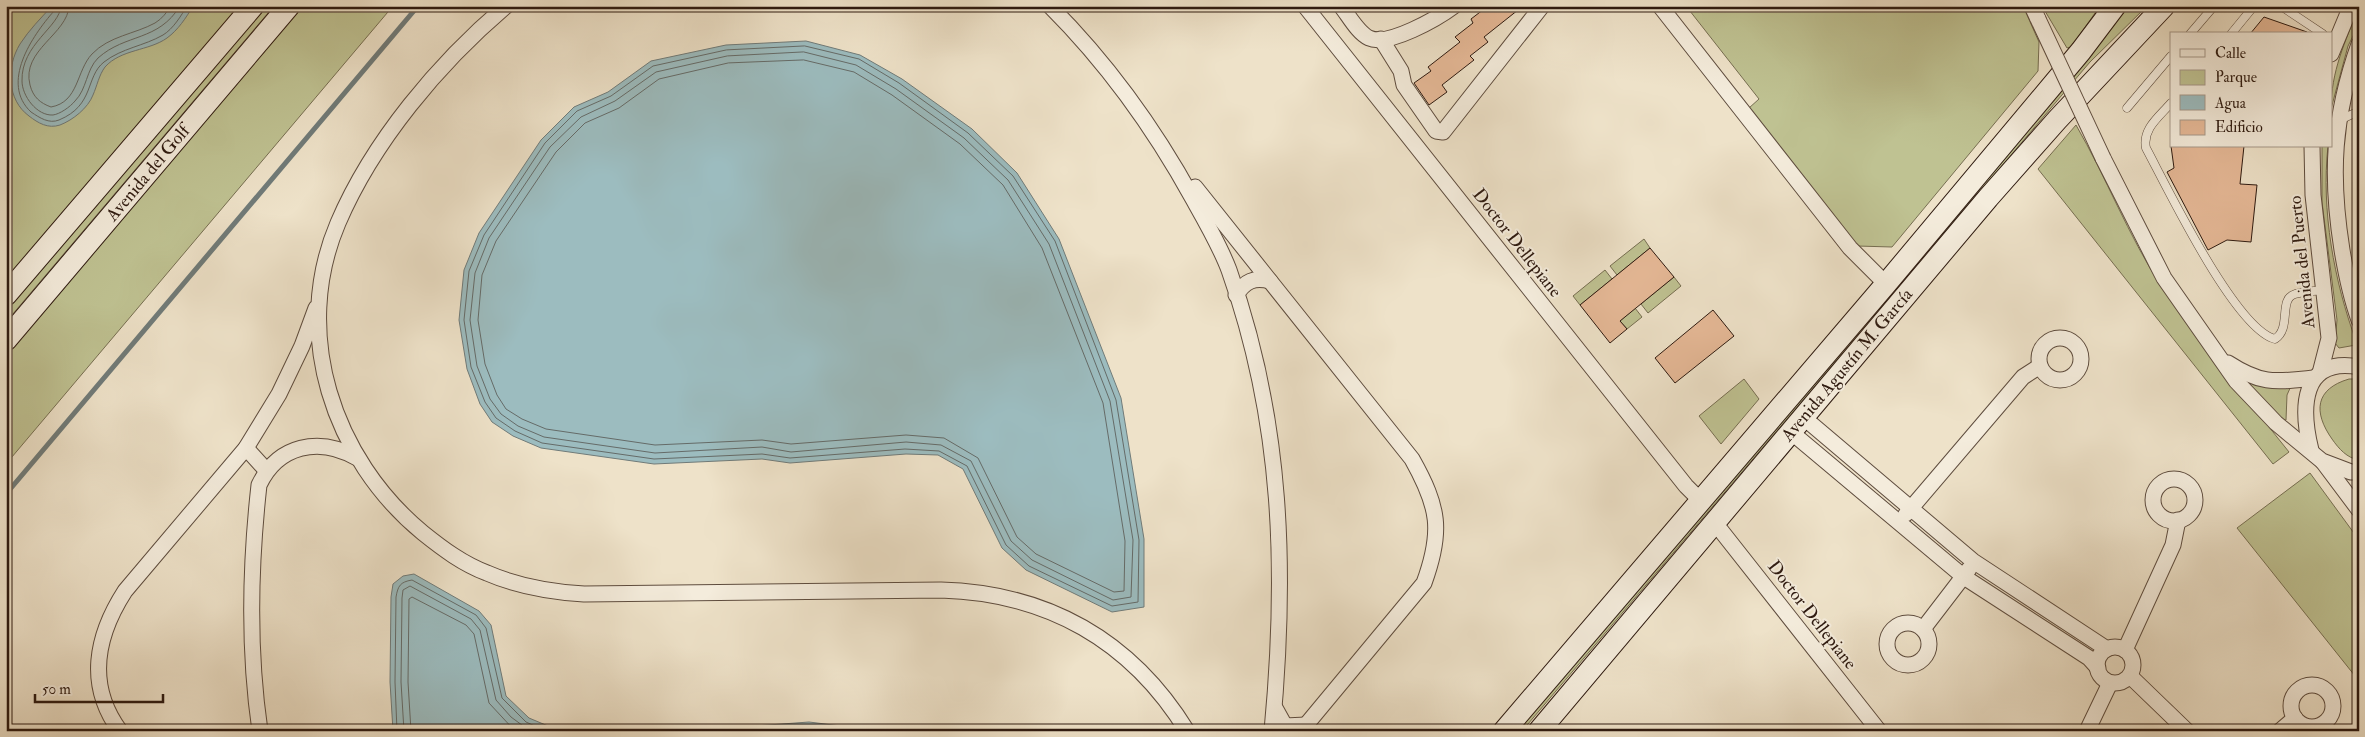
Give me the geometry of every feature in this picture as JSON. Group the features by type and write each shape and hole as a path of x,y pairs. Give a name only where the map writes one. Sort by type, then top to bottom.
{"main road":[{"name":"Avenida del Golf","path":"6,295 253,6"},
{"name":"Avenida del Golf","path":"6,340 289,6"},
{"name":"Avenida Agustín M. García","path":"1504,731 1886,284 2081,51 2116,6"},
{"name":"Avenida Agustín M. García","path":"1539,731 1988,198 2164,6"}],"street":[{"path":"120,731 102,701 98,674 100,648 114,608 125,590 246,448 279,394 302,346 320,295 328,256 338,224 384,141 439,70 506,6"},
{"path":"1050,6 1081,37 1112,75 1168,153 1412,459 1429,489 1435,512 1436,537 1433,557 1424,583 1304,728 1286,726 1280,720 1274,708"},
{"name":"Doctor Dellepiane","path":"1306,6 1686,486 1701,501"},
{"path":"1341,6 1366,36 1372,40 1381,40 1422,27 1454,6"},
{"path":"1381,40 1401,71 1404,85 1436,131 1443,132 1542,6"},
{"path":"1660,6 1850,248 1886,284"},
{"path":"2332,39 2351,6"},
{"path":"2035,12 2103,158 2164,278 2206,341 2244,391 2276,423 2322,461 2359,510"},
{"path":"2359,44 2351,66 2338,121 2334,164 2335,192 2345,264 2359,320"},
{"name":"Avenida del Puerto","path":"2311,450 2304,415 2306,397 2317,376 2329,338 2313,195 2312,148"},
{"path":"1168,153 1211,231 1228,269 1263,392 1276,480 1280,531 1280,622 1272,731"},
{"path":"1236,295 1241,287 1255,279 1270,281"},
{"path":"320,295 319,327 326,381 342,431 357,458 393,506 440,546 487,574 537,588 584,594 976,591 1006,597 1050,610 1094,633 1139,669 1174,710 1187,731"},
{"path":"2221,359 2256,379 2275,381 2317,376 2335,367 2350,365 2359,367"},
{"path":"1898,523 2023,377 2040,366"},
{"path":"1797,425 1911,508 1973,561 2107,649 2119,648 2125,650 2134,665 2130,676 2121,683 2110,683 2102,677 2090,658 1964,577 1898,523 1797,425"},
{"path":"260,731 255,694 251,627 256,510 259,484 266,470 280,456 306,447 324,446 344,451 357,458"},
{"path":"246,448 266,470"},
{"path":"2322,461 2351,472 2359,472"},
{"path":"2125,650 2173,545 2178,520"},
{"name":"Doctor Dellepiane","path":"1715,523 1879,731"},
{"path":"1923,630 1964,577 1973,561"},
{"path":"2098,668 2099,657 2107,649"},
{"path":"2130,676 2187,731"},
{"path":"2087,731 2110,683"},
{"path":"2280,731 2295,718"}],"lane":[{"path":"2192,32 2214,6"},
{"path":"2233,32 2254,6"},
{"path":"2281,6 2316,32"},
{"path":"2127,108 2170,57"},
{"path":"2170,104 2147,131 2144,140 2146,148 2212,270 2251,321 2268,337 2275,339 2281,335 2284,327 2286,303 2290,297 2294,294 2324,290"},
{"path":"2338,121 2359,111"}],"green space":[{"path":"6,6 239,6 6,280"},
{"path":"263,6 274,6 6,322 6,309"},
{"path":"298,6 393,6 6,464 6,351"},
{"path":"1686,6 2023,6 2039,42 2038,71 1892,247 1857,246 1749,108 1759,99"},
{"path":"2042,6 2100,6 2071,47 2067,48"},
{"path":"2122,6 2147,6 2090,62 1522,731 1512,731"},
{"path":"2359,8 2359,24 2348,46 2332,105 2333,82 2344,45"},
{"path":"2076,125 2138,247 2161,286 2207,350 2289,452 2273,464 2038,169"},
{"path":"2322,148 2328,148 2326,195 2331,245 2341,294 2356,341 2356,345 2339,348 2335,343 2337,320 2322,202"},
{"path":"1644,239 1650,248 1617,275 1610,266"},
{"path":"1605,270 1612,279 1580,305 1573,296"},
{"path":"1674,277 1681,286 1648,313 1641,304"},
{"path":"1635,308 1642,317 1627,329 1620,321"},
{"path":"1744,379 1759,399 1721,444 1699,416"},
{"path":"2349,379 2359,379 2359,460 2340,450 2326,429 2320,411 2324,395 2329,389"},
{"path":"2247,381 2291,386 2287,395 2286,420 2283,420 2252,390"},
{"path":"2310,473 2359,540 2359,681 2237,528"}],"water":[{"path":"52,6 193,6 182,24 167,38 127,53 112,61 103,70 91,100 84,109 65,123 51,126 43,125 36,121 22,109 16,101 13,92 11,73 15,53 20,44"},
{"path":"806,41 860,55 902,79 972,129 1017,173 1059,239 1121,398 1144,539 1144,607 1112,612 1026,570 1002,548 963,469 938,455 906,454 790,463 762,459 654,464 541,448 513,436 492,422 480,404 467,369 459,320 464,270 479,233 541,140 574,107 608,92 651,61 726,45"},
{"path":"414,574 479,611 491,625 506,696 529,718 560,731 393,731 390,682 391,597 393,584 403,576"},
{"path":"809,722 865,729 897,728 914,731 688,731"}],"building":[{"path":"1488,6 1523,6 1484,37 1488,42 1470,56 1474,60 1442,85 1447,92 1429,105 1414,83 1431,71 1428,67 1460,42 1455,37 1473,23 1471,19"},
{"path":"2264,17 2307,32 2252,32"},
{"path":"2171,148 2244,148 2240,184 2257,185 2251,242 2227,240 2208,250 2167,172 2174,168"},
{"path":"1650,248 1674,277 1620,321 1627,329 1610,343 1580,305"},
{"path":"1713,310 1734,336 1675,383 1655,358"}],"waterway":[{"path":"6,494 418,6"}]}
